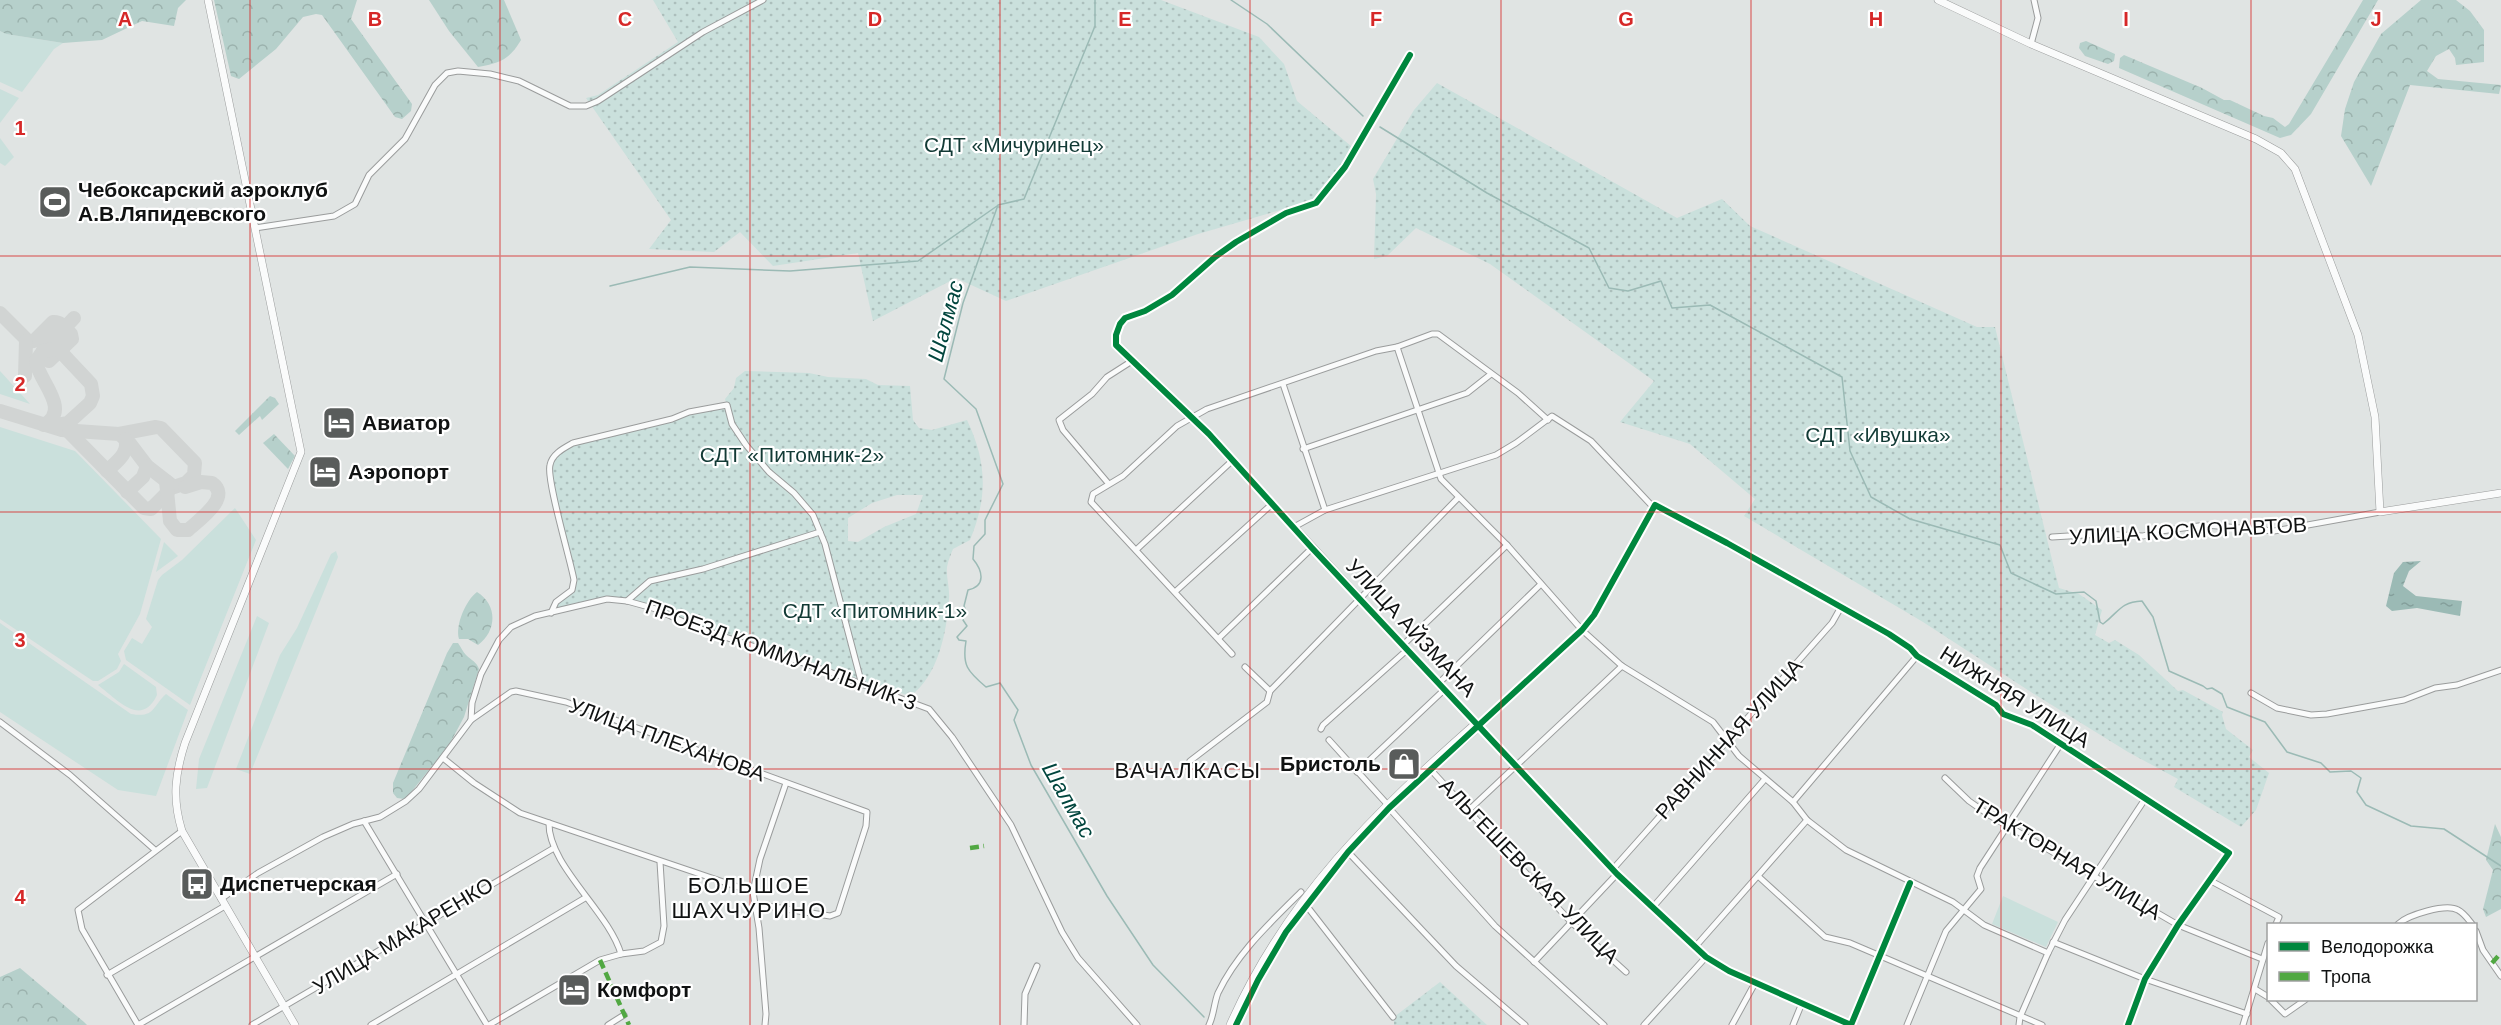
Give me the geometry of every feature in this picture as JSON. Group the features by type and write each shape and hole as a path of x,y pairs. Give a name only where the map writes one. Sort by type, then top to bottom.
{"street":[{"path":"208,0 301,452 177,768 175,801 182,831 295,1025"},
{"path":"255,228 334,216 355,204 369,175 405,140 435,85 447,73 458,71 490,74 519,81 570,106 586,106 598,101 703,32 763,0"},
{"path":"1938,0 2031,44 2256,139 2289,160 2308,200 2358,335 2375,417 2380,512"},
{"path":"2031,44 2038,18 2034,0"},
{"name":"УЛИЦА АЙЗМАНА","path":"1410,55 1345,167 1316,203 1286,213 1236,242 1215,257 1172,295 1145,311 1125,318 1116,335 1116,345 1194,418 1312,548 1615,871 1695,947 1717,965 1851,1025"},
{"name":"НИЖНЯЯ УЛИЦА","path":"1397,347 1432,334 1438,334 1550,418 1578,431 1591,441 1654,507 1889,634 1910,648 1917,656 1996,705 2003,714 2025,721 2229,853 2211,881"},
{"path":"1232,654 1176,591 1093,506 1090,498 1108,483 1122,476 1177,426 1207,409 1376,351 1397,347 1438,473 1445,485 1507,545 1582,630 1622,666 1709,718 1739,756 1793,802 1807,820 1855,856 1953,902 1984,925 2048,953"},
{"path":"1108,483 1063,430 1059,420 1092,394 1107,377 1132,361"},
{"path":"1303,449 1467,393 1491,374"},
{"path":"1283,384 1325,510"},
{"path":"551,613 556,602 572,590 574,580 551,485 550,464 564,448 573,443 672,419 689,412 727,405 735,431 770,472 806,506 820,532 862,685"},
{"path":"1294,527 1325,510 1503,452 1550,418"},
{"path":"1136,550 1233,460"},
{"name":"УЛИЦА КОСМОНАВТОВ","path":"2052,537 2102,534 2144,536 2161,531 2206,525 2274,531 2501,493"},
{"path":"1190,760 1267,702 1270,691 1458,498"},
{"path":"1176,591 1272,504"},
{"path":"1230,1025 1269,949 1344,848 1582,630 1594,615 1654,507"},
{"path":"627,601 650,581 703,569 820,532"},
{"path":"1321,729 1507,545"},
{"path":"1219,638 1312,548"},
{"path":"1439,683 1541,584"},
{"name":"ПРОЕЗД КОММУНАЛЬНИК-3","path":"107,975 223,902 258,873 315,841 380,816 406,801 443,758 471,720 472,704 480,674 499,640 518,622 607,599 627,601 656,609 692,626 922,705 933,714 952,737 1011,825 1062,932 1078,958 1137,1025"},
{"name":"РАВНИННАЯ УЛИЦА","path":"1534,962 1832,623 1841,607"},
{"path":"1793,802 1917,656"},
{"path":"1469,810 1622,666"},
{"path":"1245,667 1270,691"},
{"path":"2251,693 2277,708 2311,715 2327,714 2404,700 2435,688 2457,685 2501,670"},
{"path":"1357,772 1445,689"},
{"name":"УЛИЦА ПЛЕХАНОВА","path":"471,720 511,692 537,695 566,702 867,812 866,826 838,913 830,916 755,904"},
{"path":"0,722 70,775 155,850"},
{"path":"1209,1025 1216,999 1234,965 1259,934 1305,899 1388,806 1431,770 1479,724"},
{"path":"1329,740 1495,926 1604,1025"},
{"path":"1907,1025 1946,931 1982,889 1978,873 2060,745"},
{"path":"443,758 511,808 660,862 753,892"},
{"name":"АЛЬГЕШЕВСКАЯ УЛИЦА","path":"1431,770 1571,922 1626,972"},
{"name":"ТРАКТОРНАЯ УЛИЦА","path":"1945,778 1969,801 2093,877 2178,925 2262,959"},
{"path":"1653,907 1766,779"},
{"path":"765,1025 761,948 753,892 760,859 786,783"},
{"path":"2019,1025 2020,1017 2053,942 2145,799"},
{"path":"1695,947 1807,820"},
{"path":"364,821 488,1025 600,960 644,951 661,942 664,926 660,862"},
{"path":"549,823 550,839 554,848 585,898 615,939 621,954"},
{"path":"182,831 78,910 82,929 138,1025 397,874"},
{"name":"УЛИЦА МАКАРЕНКО","path":"252,1025 554,848"},
{"path":"1348,852 1456,966 1525,1025"},
{"path":"1758,876 1825,937 1850,943 2042,1025"},
{"path":"2128,1025 2145,979 2178,925 2211,881 2279,917 2276,923"},
{"path":"1851,1025 1910,883"},
{"path":"371,1025 585,898"},
{"path":"1305,899 1393,1017"},
{"path":"1236,1025 1272,954 1305,899"},
{"path":"2400,923 2409,917 2439,909 2457,909 2471,923"},
{"path":"2477,936 2483,950 2501,976"},
{"path":"2053,942 2145,979 2247,1014"},
{"path":"2243,1025 2267,946"},
{"path":"1644,1025 1706,957"},
{"path":"1024,1025 1025,994 1037,966"},
{"path":"1732,1025 1755,983"},
{"path":"2255,989 2267,996"},
{"path":"2273,1001 2285,1014 2302,1001"},
{"path":"1793,1025 1802,1003"},
{"path":"608,1025 624,1015"}],"green space":[{"path":"0,0 186,0 178,8 174,26 142,21 102,40 63,43 6,34 0,31"},
{"path":"214,0 357,0 351,19 412,104 411,111 402,119 395,117 322,15 303,17 276,49 239,79 231,76"},
{"path":"429,0 504,0 521,40 513,52 504,59 478,67 449,31"},
{"name":"СДТ «Мичуринец»","path":"653,0 1161,0 1259,37 1284,64 1297,101 1351,146 1341,165 1311,201 1198,234 1006,301 956,278 873,321 858,253 773,266 740,232 714,252 649,249 671,220 586,98 598,95 678,42"},
{"path":"2363,0 2378,0 2311,114 2291,135 2280,138 2119,68 2120,58 2124,55 2202,88 2224,100 2230,100 2273,118 2285,127 2289,124"},
{"path":"2421,0 2456,0 2470,11 2484,30 2484,62 2456,65 2455,58 2449,49 2436,56 2427,71 2438,79 2501,85 2499,94 2410,85 2371,186 2341,136 2345,109 2354,82 2381,34"},
{"path":"0,31 6,34 63,43 54,49 22,92 0,82"},
{"path":"2086,41 2115,54 2114,61 2108,64 2085,56 2079,48 2080,43"},
{"name":"СДТ «Ивушка»","path":"1437,83 1677,218 1722,199 1750,226 1977,327 1995,327 2059,588 2079,594 2102,610 2095,635 2109,643 2115,640 2139,655 2178,691 2183,690 2223,712 2226,729 2253,750 2249,757 2269,773 2256,810 2241,827 2174,787 2178,779 2128,752 1923,622 1744,516 1755,499 1690,444 1620,422 1654,381 1490,264 1416,228 1387,256 1374,259 1376,194 1373,179 1414,110"},
{"path":"0,89 19,98 0,123"},
{"path":"0,138 14,157 5,166 0,163"},
{"path":"0,371 30,404 0,394"},
{"name":"СДТ «Питомник-2»","path":"745,371 809,373 828,377 866,379 878,385 910,386 913,420 919,428 932,430 967,420 974,435 981,465 983,480 980,509 970,540 953,549 948,562 948,612 939,652 928,677 910,696 692,624 657,608 628,601 650,581 704,570 817,534 817,531 702,568 650,580 625,600 607,598 554,611 556,603 573,590 575,580 552,484 551,469 557,455 574,444 672,420 689,413 727,406 725,399 734,388 736,378","holes":["897,495 923,495 916,514 884,527 858,542 848,541 848,518 872,503"]},
{"path":"270,396 275,398 279,404 262,420 260,416 239,435 235,431"},
{"path":"0,427 75,451 161,539 140,614 118,654 121,661 117,669 98,681 93,681 0,619"},
{"path":"274,434 295,456 288,469 263,443"},
{"path":"235,508 256,540 190,705 126,660 124,651 132,638 142,644 152,627 146,619 158,580"},
{"path":"164,542 178,556 156,572"},
{"path":"336,551 338,557 250,774 236,769 280,655 297,628 331,554"},
{"path":"477,592 484,597 492,611 492,626 478,645 468,639 459,639 458,633 462,613"},
{"path":"257,616 269,623 207,788 196,789 199,759"},
{"path":"0,623 131,714 149,713 166,694 188,710 156,796 118,790 0,712"},
{"path":"453,643 458,643 479,669 464,717 449,745 408,796 404,799 397,798 393,793 393,783"},
{"path":"124,664 156,687 157,695 151,705 144,709 129,708 98,685 119,672"},
{"path":"2495,824 2501,837 2501,909 2486,917 2483,909 2493,870 2486,860"},
{"path":"2003,896 2058,922 2046,947 1992,924"},
{"path":"20,968 87,1025 0,1025 0,977"},
{"path":"1440,982 1487,1025 1394,1025 1394,1017"}],"water":[{"path":"2421,561 2409,571 2403,586 2416,596 2462,601 2460,616 2417,608 2392,611 2386,606 2394,573 2403,562"}],"waterway":[{"name":"Шалмас","path":"1095,0 1095,26 1024,199 998,205 963,303 944,379 976,409 1003,484 985,520 985,534 974,546 973,559 979,568 981,578 978,585 968,590 963,620 967,626 957,637 959,640 966,641 965,656 970,672 986,687 1000,683 1018,710 1014,720 1031,765 1107,896 1153,965 1204,1017"},
{"path":"1231,0 1267,24 1363,116"},
{"path":"1380,127 1487,193 1589,248 1609,288 1628,291 1661,281 1672,308 1710,305 1842,377 1850,451 1871,497 1910,519 2000,545 2011,573 2056,594 2084,592 2096,601 2100,622 2103,624 2120,608 2129,603 2142,601 2153,617 2169,671 2207,689 2212,688 2222,694 2227,707 2265,722 2287,752 2321,763 2330,772 2351,771 2361,778 2357,792 2366,805 2411,826 2444,829 2501,866"},
{"path":"610,286 690,267 790,271 918,261 997,206"}],"taxiway":[{"path":"0,313 29,342 34,341 53,322 61,324 63,326 65,328 71,334 72,339 49,361 44,357 43,351 74,318"},
{"path":"25,376 26,341"},
{"path":"44,425 52,418 55,411 51,394 36,361 43,351 54,349 60,351 91,384 93,396 90,403 68,423 52,426"},
{"path":"0,411 62,430 119,434 128,441 147,466 174,487 186,483 194,475 195,463 161,428 119,434"},
{"path":"69,432 144,508 151,509 168,492"},
{"path":"107,471 124,453 125,439"},
{"path":"127,492 143,477 147,466"},
{"path":"166,481 170,521 177,530 188,530 212,508 218,495 212,483 201,482 185,487"}],"marked path":[{"path":"970,848 984,846"},
{"path":"2492,963 2501,953"},
{"path":"600,960 629,1025"}],"cycle path":[{"path":"1410,55 1345,167 1316,203 1286,213 1236,242 1215,257 1172,295 1145,311 1125,318 1116,335 1116,345 1209,434 1312,548 1617,874 1706,957 1729,971 1851,1025 1910,883"},
{"path":"1236,1025 1258,980 1286,932 1348,852 1389,808 1582,630 1594,615 1655,505 1889,634 1910,648 1917,656 1996,705 2003,714 2032,725 2229,853 2178,925 2145,979 2128,1025"}],"place":[{"name":"Чебоксарский аэроклуб А.В.Ляпидевского","path":"55,202"},
{"name":"Авиатор","path":"339,423"},
{"name":"Аэропорт","path":"325,472"},
{"name":"Бристоль","path":"1404,764"},
{"name":"Диспетчерская","path":"197,884"},
{"name":"Комфорт","path":"574,990"}],"district":[{"name":"ВАЧАЛКАСЫ","path":"1188,770"},
{"name":"БОЛЬШОЕ ШАХЧУРИНО","path":"749,898"}],"park label":[{"name":"СДТ «Питомник-1»","path":"875,611"}]}
